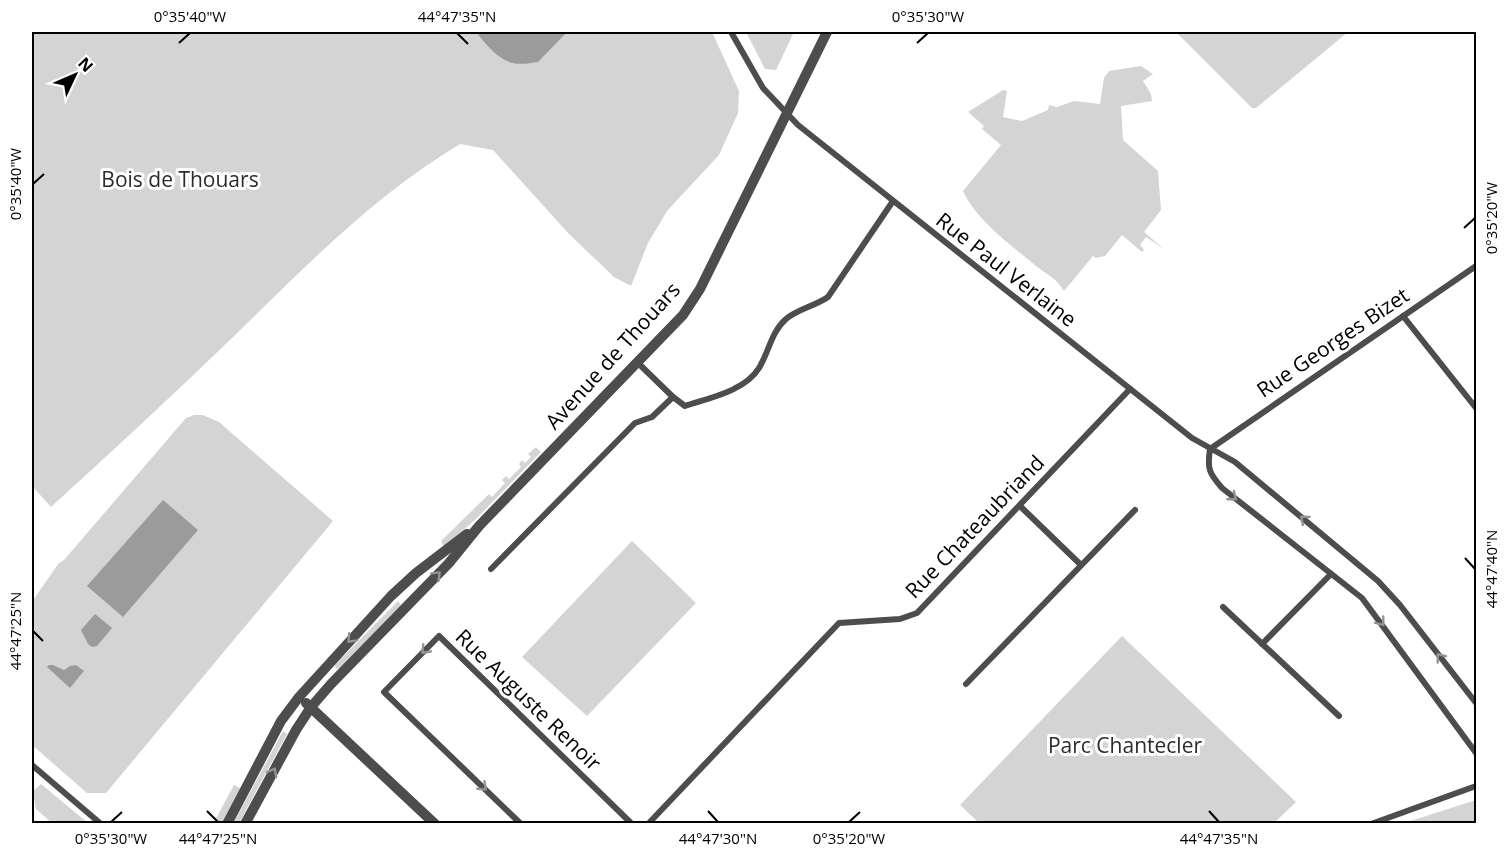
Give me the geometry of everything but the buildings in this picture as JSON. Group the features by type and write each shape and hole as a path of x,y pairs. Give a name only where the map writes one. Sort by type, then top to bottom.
{"street":[{"name":"Rue Paul Verlaine","path":"731,32 763,88 798,126 1192,438 1235,462 1265,485 1378,581 1400,605 1476,703"},
{"name":"Avenue de Thouars","path":"245,824 311,707 449,563 479,526 683,315 700,288 826,32"},
{"path":"637,362 685,406 730,390 759,369 777,328 787,318 819,304 828,297 893,201"},
{"name":"Rue Georges Bizet","path":"1209,449 1476,266"},
{"path":"1403,316 1476,408"},
{"name":"Rue Chateaubriand","path":"648,824 839,623 900,619 917,613 1130,389"},
{"path":"491,568 635,423 652,417 673,397"},
{"path":"1209,449 1207,465 1212,477 1222,488 1362,598 1476,753"},
{"path":"1020,506 1081,565"},
{"path":"966,684 1135,510"},
{"name":"Avenue de Thouars","path":"227,824 281,721 299,697 383,605 416,573 479,526"},
{"path":"1262,644 1331,574"},
{"path":"1223,607 1339,716"},
{"name":"Rue Auguste Renoir","path":"522,824 384,692 439,636 632,824"},
{"path":"299,697 435,824"},
{"path":"32,765 101,824"},
{"path":"1371,824 1476,786"}],"green space":[{"name":"Bois de Thouars","path":"32,32 712,32 739,91 738,113 719,155 667,211 648,243 631,286 614,277 568,233 493,150 460,144 428,164 368,210 312,260 187,381 51,507 32,486"},
{"path":"746,32 794,32 776,70 765,69"},
{"path":"1176,32 1348,32 1256,108 1252,108"},
{"path":"1141,66 1153,74 1143,81 1151,94 1152,101 1121,106 1123,140 1158,171 1161,210 1144,232 1164,249 1146,237 1140,245 1144,250 1142,252 1122,235 1105,256 1096,258 1093,256 1064,291 1055,280 995,232 969,202 963,191 1001,145 982,129 984,126 968,112 1003,90 1007,91 1003,117 1022,121 1048,110 1049,105 1057,107 1074,101 1100,104 1104,78 1109,71"},
{"path":"203,415 219,422 333,521 106,793 87,793 32,745 32,602 58,564 64,560 186,418"},
{"path":"536,447 541,452 477,518 444,547 441,541 489,494 492,497 505,483 502,480 506,476 509,479 521,467 519,464 522,460 525,463 531,457 528,454"},
{"path":"632,541 696,603 587,716 522,657"},
{"path":"398,601 401,605 339,669 335,668 335,665"},
{"name":"Parc Chantecler","path":"1122,636 1296,802 1274,823 979,823 960,805"},
{"path":"283,731 287,734 239,823 233,824"},
{"path":"41,784 88,823 52,823 36,809 33,791"},
{"path":"234,785 240,788 222,823 213,824"},
{"path":"1476,800 1476,823 1404,823"}],"shaded area":[{"path":"476,32 567,32 538,62 519,64 497,55"},
{"path":"163,500 198,530 123,617 87,586"},
{"path":"95,614 112,628 97,646 92,647 81,630"},
{"path":"49,665 64,670 76,665 84,671 70,688 47,667"}]}
